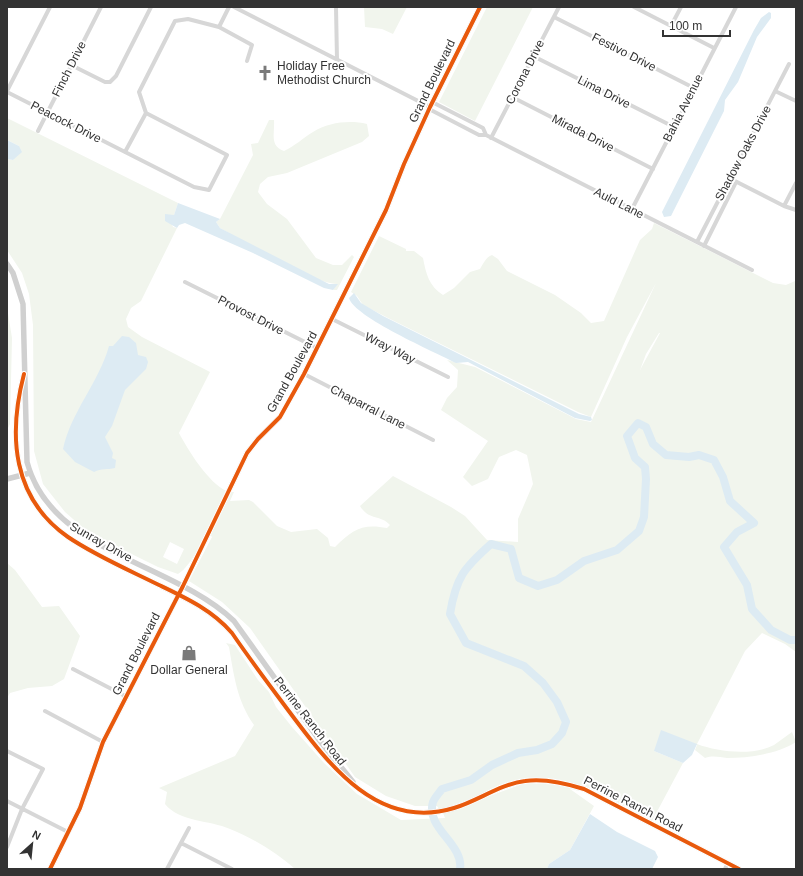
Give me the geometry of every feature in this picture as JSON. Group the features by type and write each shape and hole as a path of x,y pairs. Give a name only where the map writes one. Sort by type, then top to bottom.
{"street":[{"path":"7,92 50,7"},
{"name":"Finch Drive","path":"38,131 101,7"},
{"path":"71,65 105,82 110,82 116,76 151,7"},
{"path":"219,27 229,7"},
{"path":"234,7 430,106"},
{"path":"336,7 337,60"},
{"name":"Grand Boulevard","path":"50,869 80,808 103,742 125,696 183,586 247,453 258,439 280,417 304,374 386,210 404,164 430,106 480,7"},
{"name":"Corona Drive","path":"491,138 559,7"},
{"path":"634,7 714,48"},
{"path":"671,26 681,7"},
{"name":"Bahia Avenue","path":"632,209 736,7"},
{"name":"Festivo Drive","path":"554,17 694,88"},
{"path":"125,152 146,112 139,92 175,21 188,19 219,27 252,45 247,61"},
{"name":"Lima Drive","path":"533,56 674,127"},
{"name":"Shadow Oaks Drive","path":"697,242 731,179 789,64"},
{"path":"775,91 796,101"},
{"name":"Peacock Drive","path":"7,92 194,187 209,190 227,154 146,112"},
{"name":"Mirada Drive","path":"512,97 652,169"},
{"name":"Auld Lane","path":"430,106 479,135 486,135 752,270"},
{"name":"Auld Lane","path":"430,106 483,128 486,135"},
{"path":"731,179 784,206 796,210"},
{"name":"Shadow Oaks Drive","path":"704,246 736,182"},
{"path":"784,206 796,183"},
{"name":"Sunray Drive","path":"7,264 13,273 23,304 25,434 27,462 30,473 48,505 65,523 83,535 183,586"},
{"name":"Provost Drive","path":"185,282 317,348"},
{"name":"Wray Way","path":"332,318 448,377"},
{"name":"Sunray Drive","path":"24,374 15,439 18,464 34,504 53,525 68,537 178,594"},
{"name":"Chaparral Lane","path":"304,374 432,440"},
{"path":"7,480 30,473"},
{"name":"Perrine Ranch Road","path":"183,586 209,600 234,621 334,759 357,787"},
{"name":"Perrine Ranch Road","path":"178,594 214,616 225,625 325,758 347,780 378,802 393,807 420,812 444,810 524,781 564,782 584,789 726,866 739,869"},
{"path":"73,668 125,696"},
{"path":"44,711 103,742"},
{"path":"7,751 43,769 22,809 7,847"},
{"path":"7,801 68,832"},
{"path":"167,869 189,828"},
{"path":"181,843 232,869"}],"shaded area":[{"path":"364,7 407,7 393,34 382,29 365,27"},
{"path":"487,7 533,7 475,121 439,102"},
{"path":"769,12 771,13 771,18 757,37 738,82 725,100 724,111 671,216 664,217 662,212 754,30 761,18"},
{"path":"7,118 178,203 174,215 168,215 173,227 177,228 141,301 131,308 126,319 128,327 142,337 210,372 179,433 193,457 206,474 220,487 227,491 199,549 185,569 178,574 158,567 89,533 65,512 43,484 34,451 33,325 29,294 22,273 7,250 7,159 13,160 19,146 7,140","holes":["170,542 184,549 177,564 163,557"]},
{"path":"269,120 274,120 274,138 276,146 284,151 313,132 326,126 347,122 367,124 369,136 362,142 287,173 268,177 260,184 258,192 267,204 287,219 316,258 333,265 342,265 352,255 354,257 337,290 333,290 337,284 327,282 296,270 220,228 216,222 220,219 253,155 251,144 258,143"},
{"path":"7,140 19,146 22,152 13,160 7,159"},
{"path":"178,203 220,219 216,222 220,228 329,284 338,284 333,290 324,288 253,253 185,223 179,225 177,228 165,221 165,214 174,215"},
{"path":"654,223 773,283 786,285 795,281 796,257 796,652 785,644 762,633 745,651 697,744 725,751 756,751 774,745 792,732 796,742 780,750 736,758 713,756 705,758 695,750 697,745 654,751 683,763 652,821 599,793 570,782 555,779 524,778 439,809 437,806 415,806 386,796 355,777 250,628 222,602 189,581 212,537 210,535 231,492 234,492 230,501 249,500 253,502 277,526 291,532 317,529 328,538 330,546 335,547 352,532 358,529 371,526 387,528 390,525 367,514 360,506 393,476 465,516 487,540 518,542 518,519 533,484 527,455 516,450 499,457 488,479 472,486 463,477 488,441 441,410 447,398 457,387 458,370 447,360 475,367 576,419 591,422 656,283 627,337 591,417 578,412 363,305 357,296 351,292 379,236 406,249 406,251 414,251 423,258 425,269 431,284 443,295 454,288 470,272 480,269 486,259 492,255 498,259 507,271 555,295 581,313 591,323 604,321 640,240 652,229","holes":["660,333 640,370 646,354"]},
{"path":"354,293 361,303 383,316 579,414 591,417 592,420 590,421 575,418 468,362 456,363 396,334 365,315 354,306 349,298"},
{"path":"7,307 12,338 10,424 7,430"},
{"path":"122,336 129,337 136,343 138,355 146,357 148,362 146,369 125,390 112,426 105,437 113,453 112,458 116,460 115,468 94,472 75,462 63,449 72,422 99,372 109,346 113,346"},
{"path":"7,563 15,570 42,607 59,606 80,636 64,679 52,686 28,688 10,693 7,698"},
{"path":"226,643 235,645 258,680 269,692 276,707 324,763 357,794 401,820 445,818 443,813 525,783 564,785 581,791 570,789 594,806 570,850 549,864 547,869 295,869 264,846 239,833 222,826 186,817 171,810 165,804 167,792 159,788 235,756 254,725 248,716 240,697 229,647"},
{"path":"661,730 697,744 692,755 683,763 654,751"},
{"path":"590,814 617,832 655,851 658,857 652,869 547,869 549,864 570,850"}],"waterway":[{"path":"460,869 460,860 456,852 434,820 432,811 433,802 436,797 442,789 471,780 492,765 518,753 537,750 552,744 562,733 566,722 557,702 543,683 524,666 466,643 450,614 452,601 458,582 474,560 491,544 511,549 519,578 538,586 557,580 584,561 617,550 639,531 644,517 646,479 645,467 635,458 627,436 638,423 646,427 653,444 666,455 689,457 699,455 714,460 723,477 730,501 754,523 737,532 724,547 747,585 752,609 771,630 790,640 796,640"}],"cycle path":[{"path":"50,869 80,808 103,742 183,586 247,453 258,439 280,417 304,374 386,210 404,164 430,107 480,7"},
{"path":"24,374 16,420 16,442 19,464 25,484 35,504 49,521 68,537 113,562 189,600 207,611 224,625 232,633 322,754 340,773 359,789 380,802 402,810 427,813 463,805 498,789 516,783 532,780 562,783 584,789 739,869"}],"place":[{"name":"Holiday Free Methodist Church","path":"265,73"},
{"name":"Dollar General","path":"189,653"}]}
